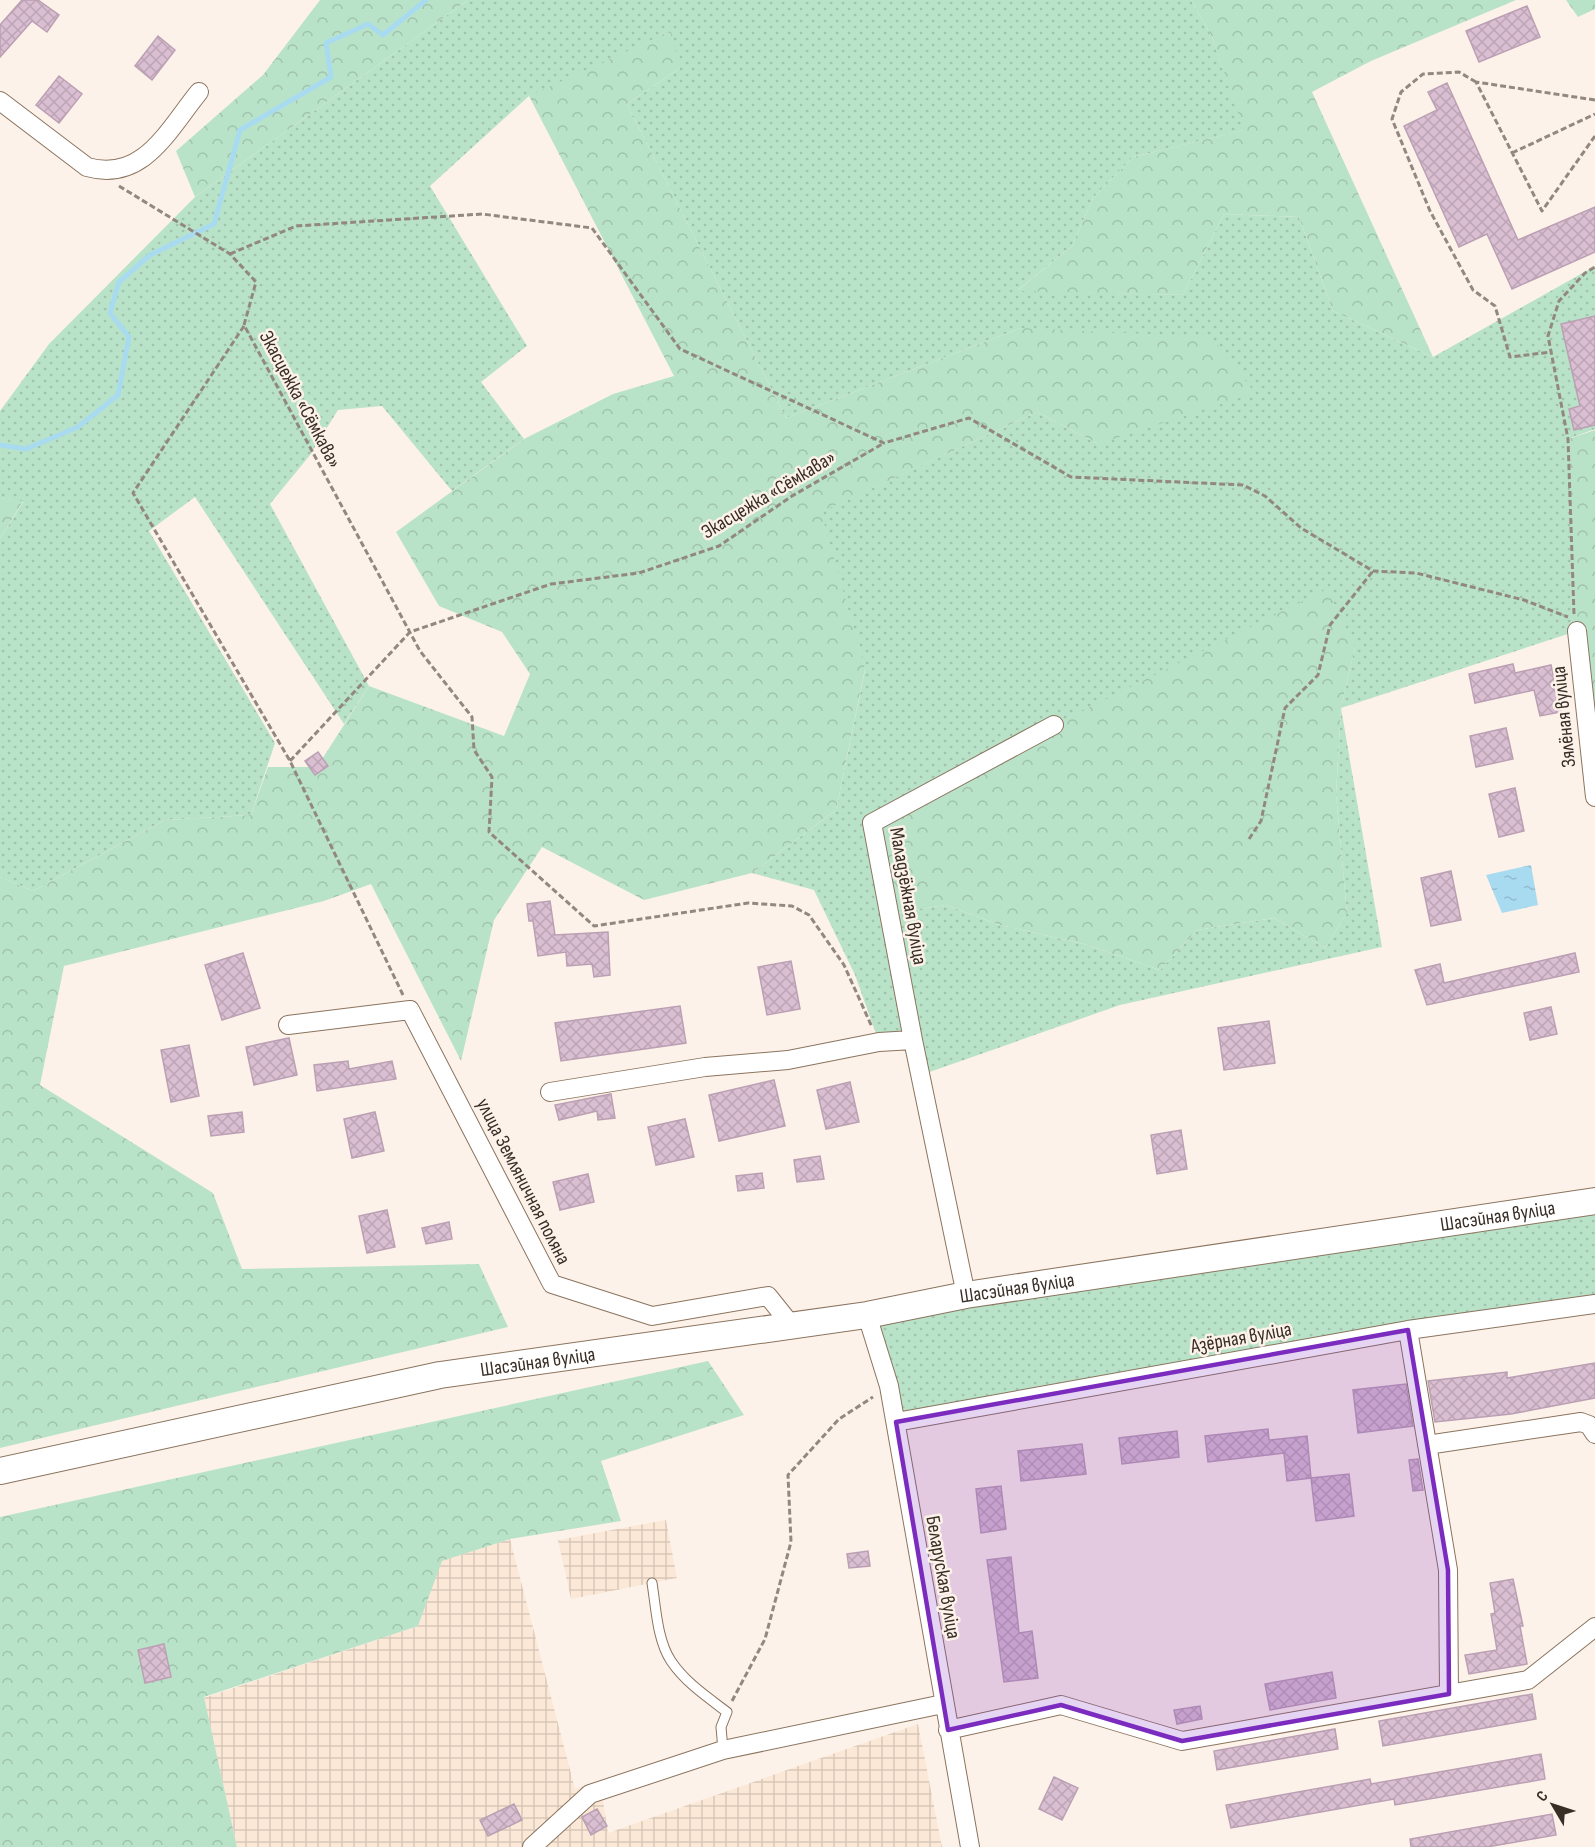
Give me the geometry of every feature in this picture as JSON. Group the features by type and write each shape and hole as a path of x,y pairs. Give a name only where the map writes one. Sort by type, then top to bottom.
{"main road":[{"name":"Шасэйная вуліца","path":"0,1471 440,1375 867,1315 966,1295 1595,1201"}],"street":[{"path":"0,101 87,167 101,171 118,171 135,164 152,152 199,92"},
{"name":"Зялёная вуліца","path":"1576,626 1595,797"},
{"name":"Маладзёжная вуліца","path":"966,1295 913,1040 872,823 1054,725"},
{"path":"288,1025 410,1010"},
{"name":"улица Земляничная поляна","path":"410,1010 552,1284 652,1316 768,1296 792,1326"},
{"path":"550,1092 705,1067 788,1060 879,1042 913,1040"},
{"name":"Азёрная вуліца","path":"896,1422 1408,1330 1595,1304"},
{"name":"Беларуская вуліца","path":"867,1315 889,1386 896,1422 943,1704 970,1847"},
{"path":"1408,1330 1448,1570 1449,1694"},
{"path":"1427,1445 1581,1422 1589,1425 1595,1434"},
{"path":"948,1730 1061,1705 1182,1741 1528,1680 1595,1627"},
{"path":"532,1847 590,1794 723,1750 943,1704"}],"lane":[{"path":"652,1583 661,1632 670,1660 694,1686 726,1712 721,1727 723,1750"}],"path":[{"path":"1551,352 1510,357 1495,306 1473,290 1430,211 1392,119 1401,92 1423,74 1459,72 1476,82 1595,100"},
{"path":"1476,82 1542,211 1595,136"},
{"path":"1512,153 1595,114"},
{"path":"116,184 230,254"},
{"name":"Экасцежка «Сёмкава»","path":"884,443 680,349 592,228 482,214 296,225 230,254 256,282 244,326 410,632 551,584 639,573 719,546 792,496 884,443 969,418 1071,477 1243,485 1265,496 1302,528 1373,571 1416,573 1524,600 1576,626"},
{"path":"1576,626 1568,439 1548,336 1559,301 1585,273 1595,267"},
{"path":"244,326 133,493 290,761 410,1010"},
{"path":"1249,839 1264,812 1285,708 1318,675 1330,625 1373,571"},
{"path":"290,761 410,632 420,651 472,717 474,750 492,777 489,832 594,926 748,903 792,906 809,915 844,965 879,1042"},
{"path":"726,1712 765,1639 791,1542 788,1475 839,1419 889,1386"}],"highlighted area":[{"path":"1408,1330 1448,1570 1449,1694 1182,1741 1061,1705 948,1730 896,1422"}],"shaded area":[{"path":"666,1520 677,1578 571,1599 558,1540"},
{"path":"510,1539 575,1789 600,1781 608,1833 918,1724 942,1847 237,1847 204,1698 418,1626 441,1561"}],"green space":[{"path":"320,0 468,0 195,197 176,151 263,75"},
{"path":"468,0 1191,0 1212,37 1245,130 1133,157 1093,198 1072,246 1018,290 1183,295 1224,214 1299,217 1333,311 1433,357 1595,266 1595,429 1568,439 1577,631 1341,708 1382,947 1120,1005 921,1075 913,1040 879,1042 855,975 814,890 752,873 836,810 865,670 820,512 1037,412 1098,444 1021,328 786,418 627,104 680,68 529,96 430,186 527,346 481,382 524,439 452,491 382,406 338,410 310,455 270,504 369,686 344,724 195,497 149,531 275,743 251,815 165,820 33,891 0,877 0,539 23,502 0,498 0,411 49,344 195,197","holes":["1355,647 1341,708 1336,794 1347,913 1325,948 1274,918 1197,930 1160,970 1084,944 1000,925 946,905 889,914"]},
{"path":"1191,0 1516,0 1371,61 1312,92 1433,357 1333,311 1299,217 1224,214 1183,295 1017,291 1072,246 1093,198 1133,157 1244,130 1212,37"},
{"path":"1566,0 1595,0 1595,9 1578,17"},
{"path":"671,31 680,68 627,104 786,418 1021,328 1211,337 1255,393 1098,444 1037,412 821,512 865,669 836,810 752,873 644,900 542,847 494,920 461,1061 371,884 324,901 64,966 40,1085 213,1193 242,1269 479,1264 508,1327 0,1448 0,877 33,891 165,820 251,815 268,767 317,767 369,686 504,736 530,674 502,632 439,606 396,532 524,439 613,394 674,376 529,96"},
{"path":"1595,430 1595,797 1574,620 1568,439"},
{"path":"0,498 23,501 0,539"},
{"path":"1327,589 1355,647 1341,708 1336,794 1347,913 1325,948 1274,918 1197,930 1160,970 1084,944 1000,925 946,905 888,914 872,823 1054,725"},
{"path":"1595,1202 1595,1304 896,1422 867,1315"},
{"path":"708,1361 744,1415 601,1461 621,1521 510,1539 442,1561 418,1626 204,1697 237,1847 0,1847 0,1517"}],"water":[{"path":"1531,865 1538,905 1502,913 1486,875"}],"building":[{"path":"22,0 38,0 59,15 47,32 32,21 0,57 0,25"},
{"path":"1527,6 1540,37 1479,62 1466,31"},
{"path":"158,36 175,50 152,80 135,66"},
{"path":"59,76 82,94 59,123 36,105"},
{"path":"1447,83 1518,240 1595,207 1595,252 1512,289 1487,234 1459,247 1404,126 1437,110 1428,92"},
{"path":"1595,316 1595,425 1574,430 1569,409 1580,406 1561,324"},
{"path":"1513,664 1515,673 1551,665 1561,712 1540,716 1534,690 1475,703 1469,674"},
{"path":"1506,728 1513,759 1476,767 1470,736"},
{"path":"318,752 328,766 315,775 305,761"},
{"path":"1515,788 1524,831 1499,837 1489,794"},
{"path":"1451,871 1461,920 1431,926 1421,878"},
{"path":"550,901 555,935 608,932 610,975 594,977 592,964 567,966 566,952 538,956 533,921 529,921 527,904"},
{"path":"243,953 260,1008 222,1020 205,965"},
{"path":"1575,953 1579,972 1427,1005 1415,970 1440,964 1444,983"},
{"path":"791,961 800,1009 767,1015 758,967"},
{"path":"680,1006 686,1043 561,1061 555,1023"},
{"path":"1551,1007 1557,1034 1530,1040 1524,1013"},
{"path":"1269,1021 1275,1063 1224,1070 1218,1028"},
{"path":"289,1038 297,1075 254,1085 246,1047"},
{"path":"189,1045 199,1096 171,1102 161,1050"},
{"path":"348,1061 349,1069 392,1061 396,1079 317,1091 314,1065"},
{"path":"774,1080 785,1126 719,1141 709,1095"},
{"path":"850,1082 859,1122 826,1129 817,1090"},
{"path":"611,1094 615,1118 598,1120 597,1111 559,1120 555,1105"},
{"path":"242,1112 244,1132 211,1136 208,1116"},
{"path":"375,1112 384,1151 352,1158 344,1119"},
{"path":"685,1119 694,1157 656,1165 648,1127"},
{"path":"1181,1130 1187,1169 1157,1174 1151,1135"},
{"path":"820,1156 824,1179 797,1182 794,1160"},
{"path":"762,1173 764,1188 738,1191 736,1176"},
{"path":"588,1174 594,1202 560,1210 553,1182"},
{"path":"387,1210 395,1247 367,1253 359,1216"},
{"path":"449,1222 452,1239 426,1244 422,1228"},
{"path":"1595,1363 1595,1398 1511,1414 1435,1422 1428,1381 1507,1372 1507,1378"},
{"path":"1406,1384 1413,1426 1358,1433 1353,1390"},
{"path":"1268,1429 1269,1440 1307,1436 1311,1478 1287,1481 1284,1453 1208,1462 1205,1436"},
{"path":"1177,1431 1179,1457 1122,1464 1119,1438"},
{"path":"1082,1444 1086,1474 1021,1481 1018,1451"},
{"path":"1418,1459 1423,1490 1413,1491 1409,1460"},
{"path":"1349,1474 1354,1516 1316,1521 1311,1478"},
{"path":"1001,1486 1006,1529 981,1533 976,1489"},
{"path":"868,1551 870,1566 849,1568 847,1554"},
{"path":"1011,1557 1019,1633 1032,1631 1038,1678 1004,1682 987,1560"},
{"path":"1513,1579 1523,1626 1520,1626 1527,1664 1469,1674 1465,1655 1497,1650 1491,1614 1495,1613 1490,1583"},
{"path":"164,1644 171,1677 145,1683 138,1650"},
{"path":"1332,1672 1336,1698 1270,1710 1265,1684"},
{"path":"1532,1694 1536,1719 1383,1746 1379,1721"},
{"path":"1200,1706 1202,1719 1177,1724 1174,1710"},
{"path":"1335,1729 1338,1749 1217,1770 1214,1751"},
{"path":"1541,1754 1545,1779 1395,1805 1394,1799 1231,1828 1226,1805 1370,1779 1371,1784"},
{"path":"1054,1777 1078,1788 1062,1820 1039,1809"},
{"path":"514,1804 522,1820 488,1836 480,1820"},
{"path":"597,1809 607,1826 591,1835 582,1817"},
{"path":"1552,1814 1556,1835 1487,1847 1411,1847 1410,1839"}],"waterway":[{"path":"0,445 26,449 78,427 118,395 129,337 110,313 119,282 150,255 214,224 240,130 331,77 326,43 368,24 383,35 426,0"}]}
